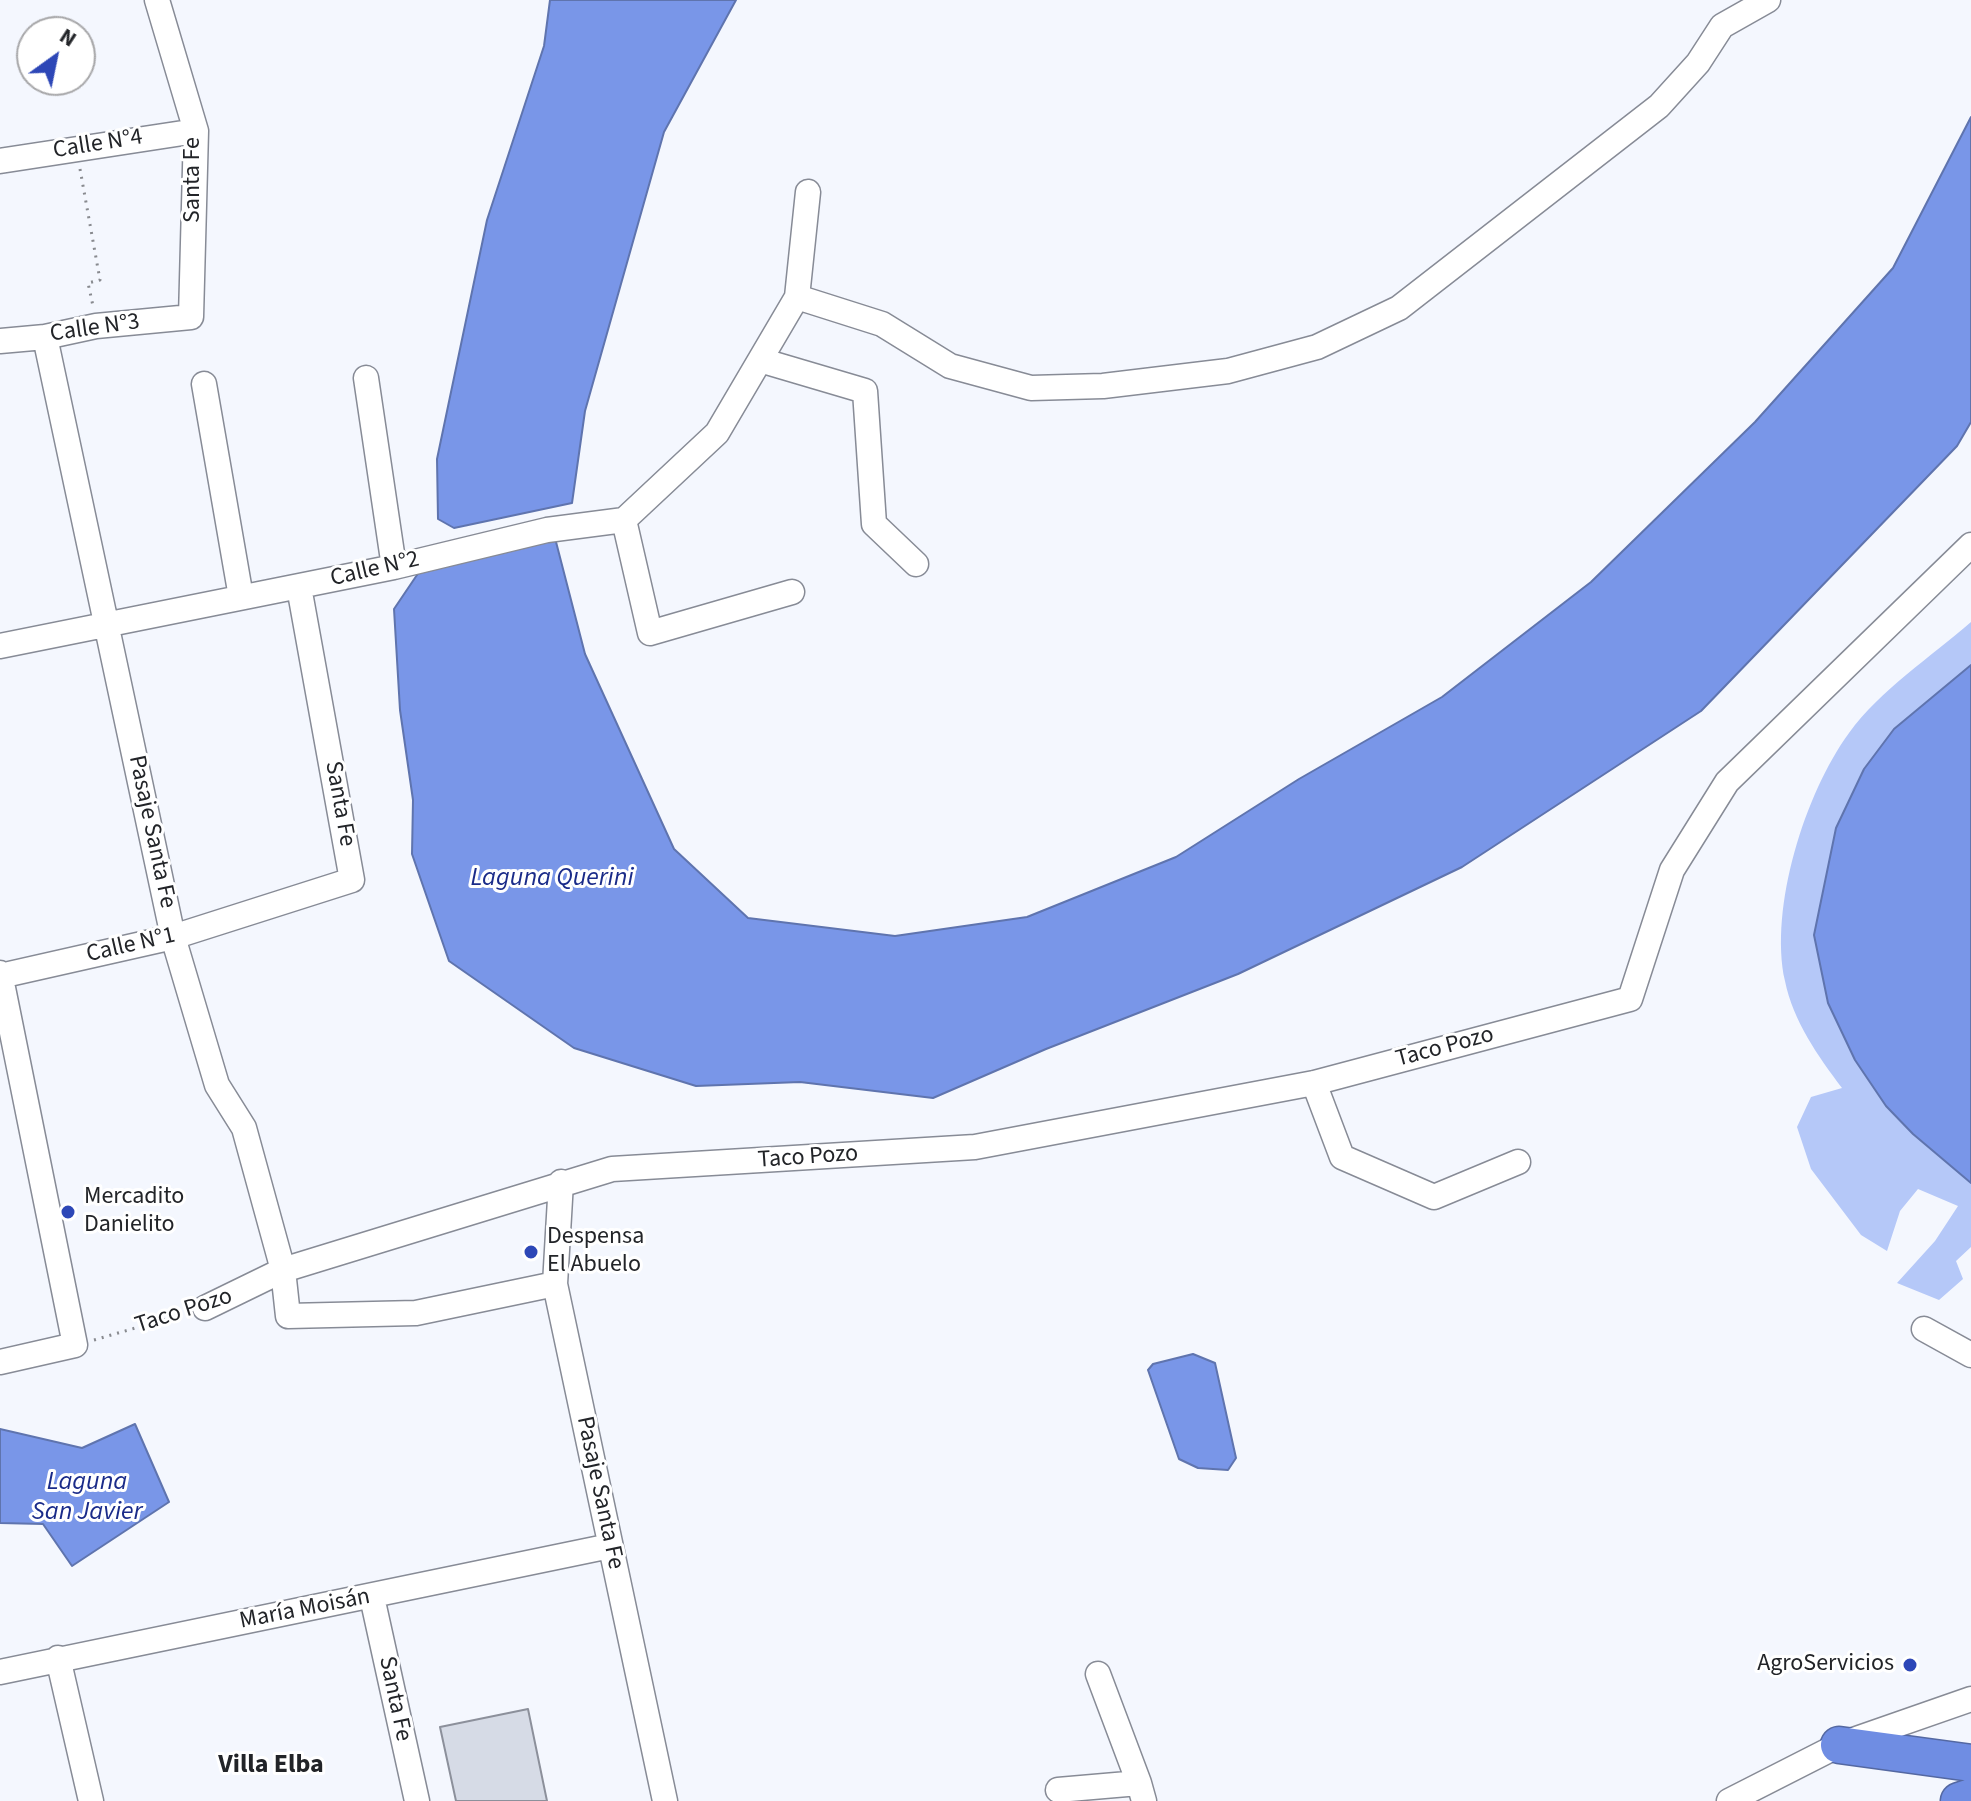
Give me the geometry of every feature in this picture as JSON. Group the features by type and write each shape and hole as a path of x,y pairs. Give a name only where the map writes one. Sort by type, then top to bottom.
{"highway":[{"path":"1839,1745 1971,1763"},
{"path":"1959,1801 1971,1797"}],"street":[{"name":"Santa Fe","path":"157,0 196,131 191,317"},
{"path":"797,297 882,324 950,366 1031,388 1103,386 1228,371 1317,347 1399,308 1659,106 1698,63 1722,26 1768,0"},
{"name":"Calle N°4","path":"0,161 196,131"},
{"path":"792,592 650,633 624,520 717,433 797,297 808,192"},
{"name":"Calle N°3","path":"0,341 45,337 96,326 191,317"},
{"name":"Pasaje Santa Fe","path":"45,337 173,937 217,1085 244,1128 283,1270 288,1316 416,1313 555,1284"},
{"path":"760,360 865,391 874,524 916,564"},
{"path":"366,378 394,567"},
{"path":"204,384 241,597"},
{"name":"Calle N°2","path":"0,646 394,567 547,530 624,520"},
{"name":"Taco Pozo","path":"205,1308 283,1270 561,1182 612,1169 975,1147 1314,1083 1630,999 1672,870 1727,782 1971,545"},
{"name":"Santa Fe","path":"299,587 352,880"},
{"name":"Calle N°1","path":"0,975 173,937 352,880"},
{"path":"0,975 75,1345 0,1362"},
{"path":"1314,1083 1342,1157 1434,1197 1518,1162"},
{"name":"Pasaje Santa Fe","path":"561,1182 555,1284 665,1801"},
{"path":"1924,1329 1971,1355"},
{"name":"María Moisán","path":"0,1672 610,1546"},
{"name":"Santa Fe","path":"372,1597 417,1801"},
{"path":"58,1658 91,1801"},
{"path":"1058,1790 1141,1792 1098,1674"},
{"path":"1729,1801 1839,1745 1971,1699"}],"path":[{"path":"77,148 100,280 88,283 96,326"},
{"name":"Taco Pozo","path":"75,1345 205,1308"}],"shaded area":[{"path":"1971,622 1971,665 1894,729 1864,769 1836,828 1814,934 1828,1003 1855,1060 1886,1106 1971,1183 1971,1247 1956,1261 1963,1279 1939,1300 1897,1283 1935,1241 1958,1206 1918,1189 1900,1211 1887,1251 1861,1235 1811,1169 1797,1127 1811,1097 1842,1088 1808,1038 1789,996 1781,952 1782,920 1794,852 1818,787 1833,758 1849,733 1876,702"}],"water":[{"path":"550,0 736,0 664,132 585,411 572,503 454,528 438,519 437,459 487,220 544,46"},
{"name":"Laguna Querini","path":"1971,117 1971,422 1957,446 1701,711 1462,867 1238,974 1046,1049 933,1098 800,1082 696,1086 574,1048 449,961 412,854 413,800 400,710 394,609 421,569 555,538 585,654 674,849 748,918 895,936 1027,917 1176,857 1299,779 1442,697 1591,582 1755,422 1893,268"},
{"path":"1971,665 1971,1183 1913,1134 1886,1106 1855,1060 1828,1003 1814,935 1836,828 1864,769 1894,729"},
{"path":"1193,1354 1215,1363 1236,1458 1228,1470 1198,1468 1179,1459 1148,1370 1153,1364"},
{"name":"Laguna San Javier","path":"135,1424 169,1502 72,1566 43,1524 0,1523 0,1429 82,1448"}],"building":[{"path":"528,1709 547,1801 456,1801 440,1727"}],"place":[{"name":"Mercadito Danielito","path":"68,1212"},
{"name":"Despensa El Abuelo","path":"531,1252"},
{"name":"AgroServicios","path":"1910,1665"}],"district":[{"name":"Villa Elba","path":"271,1766"}]}
